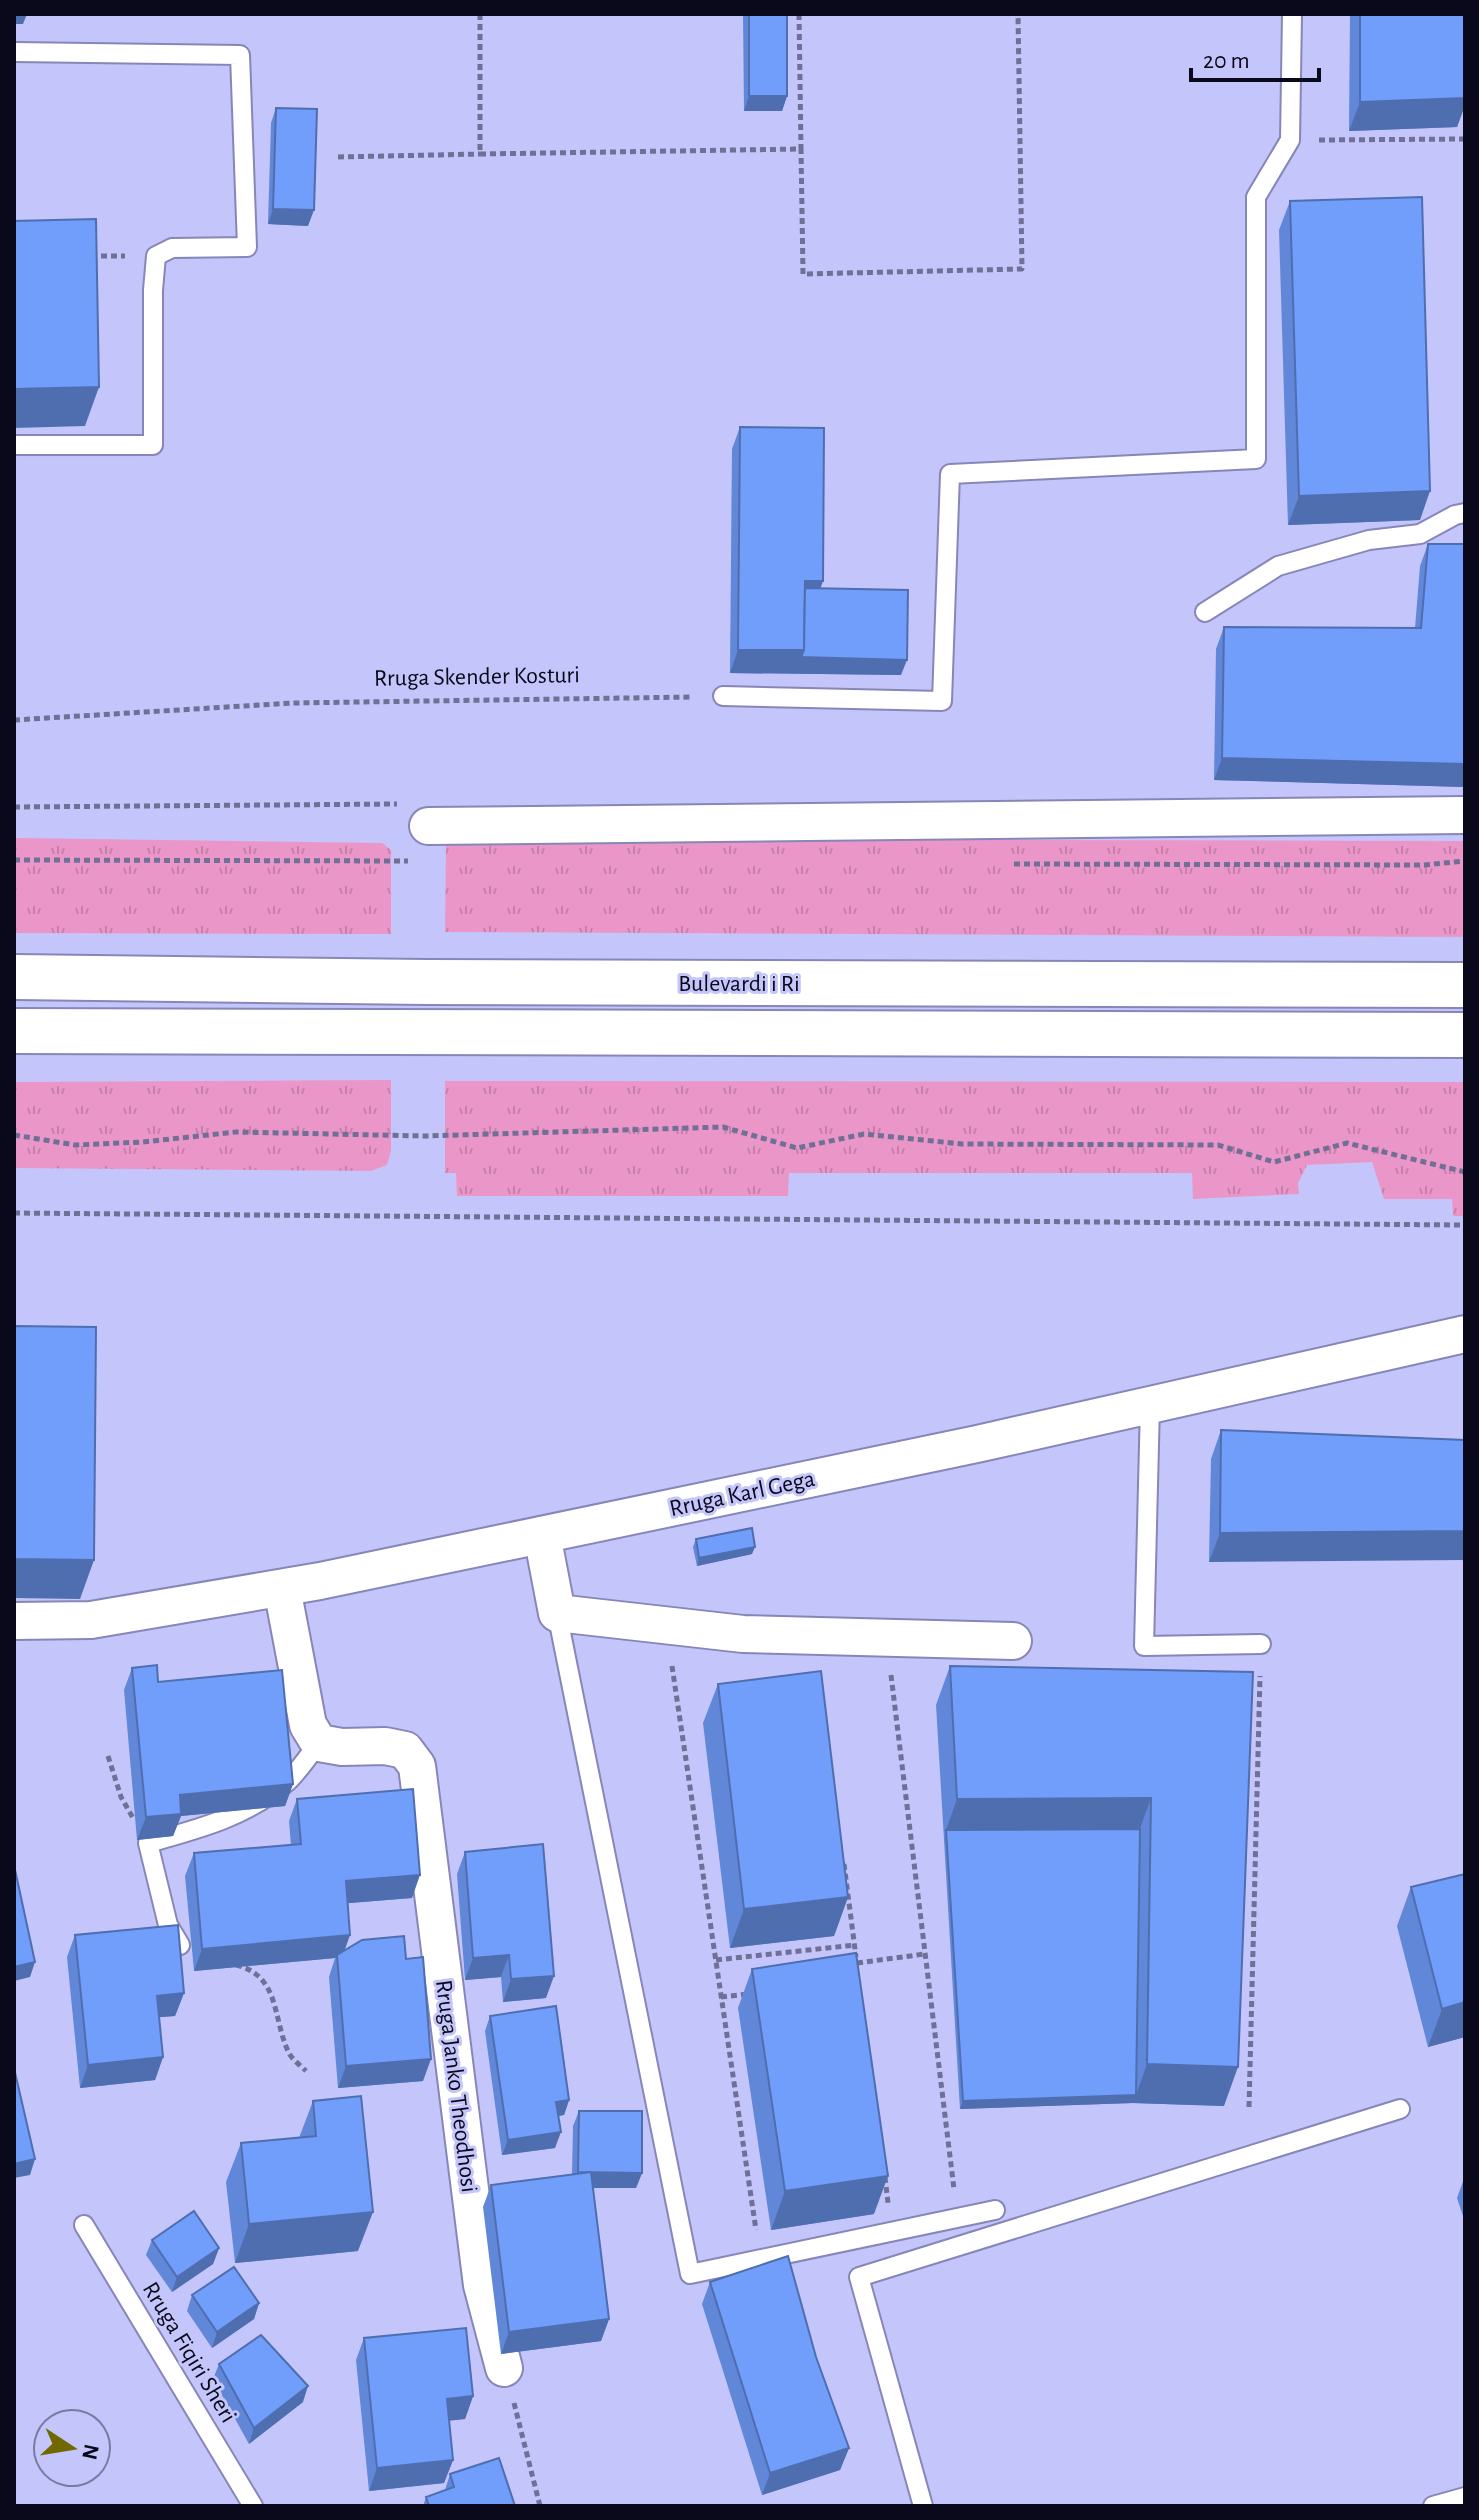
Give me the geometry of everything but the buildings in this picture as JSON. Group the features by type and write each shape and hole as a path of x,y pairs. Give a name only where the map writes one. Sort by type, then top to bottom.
{"main road":[{"name":"Bulevardi i Ri","path":"14,977 427,982 1465,985"},
{"name":"Bulevardi i Ri","path":"14,1031 1465,1035"}],"street":[{"path":"428,826 1465,815"},
{"name":"Rruga Karl Gega","path":"14,1621 91,1620 282,1588 1150,1405 1465,1334"},
{"path":"542,1535 557,1613 743,1634 1013,1641"},
{"path":"282,1588 308,1725 319,1743"},
{"name":"Rruga Janko Theodhosi","path":"319,1743 405,1750 417,1766 482,2285 504,2368"}],"lane":[{"path":"723,696 942,701 950,474 1256,459 1256,197 1290,140 1292,14"},
{"path":"14,52 240,55 247,247 172,248 156,256 153,290 153,445 14,445"},
{"path":"1205,612 1278,566 1369,540 1420,534 1455,515 1465,513"},
{"path":"1150,1405 1144,1646 1261,1644"},
{"path":"557,1613 690,2274 995,2210"},
{"path":"180,1945 168,1925 148,1843 218,1824 240,1814 287,1781 319,1743"},
{"path":"923,2506 859,2277 1400,2109"},
{"name":"Rruga Fiqiri Sheri","path":"84,2225 253,2506"},
{"path":"1433,2506 1465,2497"}],"path":[{"path":"480,14 480,154"},
{"path":"799,14 803,274 1022,269 1018,14"},
{"path":"1290,140 1465,139"},
{"path":"338,157 801,149"},
{"path":"77,256 156,256"},
{"name":"Rruga Skender Kosturi","path":"14,720 293,703 723,696"},
{"path":"14,807 423,803 428,826"},
{"path":"14,860 391,861"},
{"path":"14,1135 75,1145 143,1142 236,1132 425,1136 723,1127 797,1148 864,1134 962,1144 1218,1145 1274,1162 1347,1143 1465,1172"},
{"path":"14,1213 1465,1225"},
{"path":"666,1625 760,2259"},
{"path":"886,1638 958,2218"},
{"path":"1249,2107 1261,1644"},
{"path":"108,1756 121,1797 148,1843"},
{"path":"843,1852 858,1972"},
{"path":"180,1945 203,1958 244,1967 261,1977 271,1991 290,2054 306,2071"},
{"path":"716,1960 855,1945"},
{"path":"857,1963 925,1954"},
{"path":"721,1997 752,1994"},
{"path":"884,2169 892,2232"},
{"path":"504,2368 540,2506"}],"green space":[{"path":"14,838 382,843 391,850 391,934 14,933"},
{"path":"446,839 1465,841 1465,937 445,932"},
{"path":"391,1080 391,1151 387,1165 371,1171 14,1168 14,1082"},
{"path":"445,1081 1465,1082 1465,1216 1453,1216 1452,1199 1384,1199 1372,1162 1307,1165 1298,1183 1299,1194 1193,1199 1192,1173 789,1173 788,1196 457,1196 456,1173 445,1173"}]}
